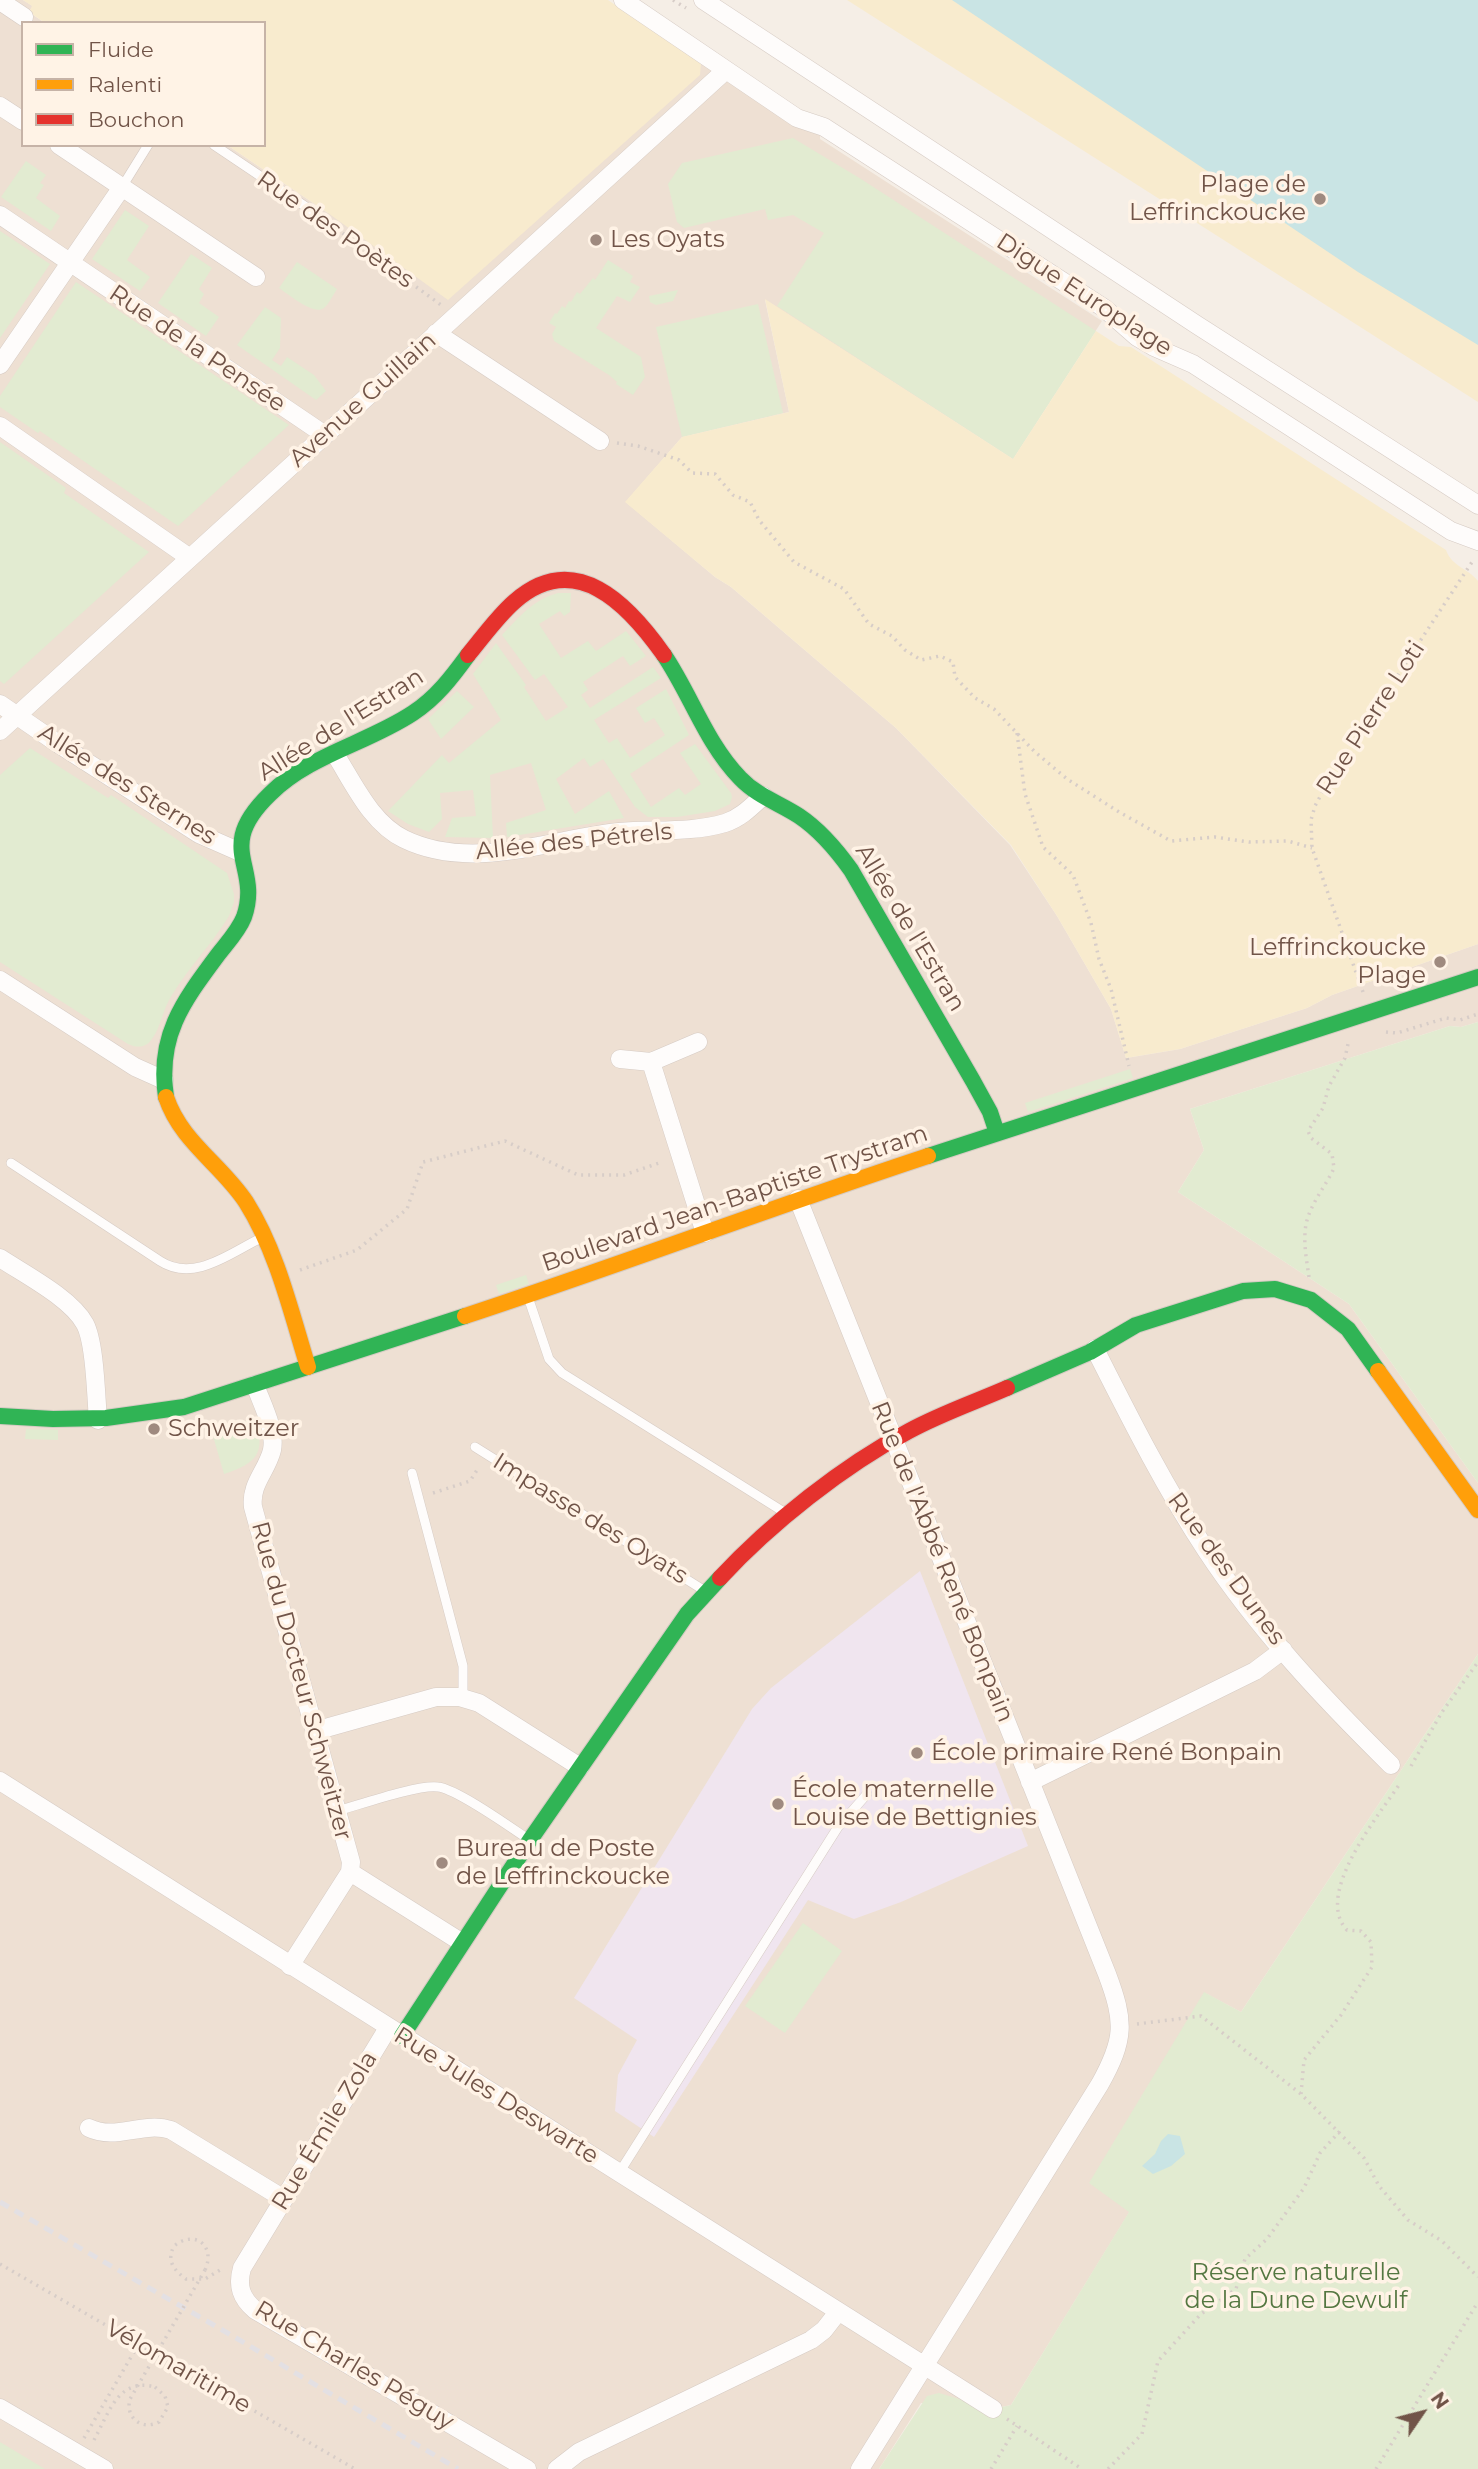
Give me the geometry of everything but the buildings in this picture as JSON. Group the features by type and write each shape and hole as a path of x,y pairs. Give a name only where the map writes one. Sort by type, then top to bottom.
{"street":[{"name":"Digue Europlage","path":"623,0 797,118 824,127 1104,307 1146,342 1193,364 1477,548"},
{"name":"Digue Europlage","path":"703,0 1478,505"},
{"path":"0,1 28,20"},
{"name":"Avenue Guillain","path":"0,731 726,70"},
{"path":"0,106 21,120"},
{"path":"63,147 256,277"},
{"path":"0,365 122,187"},
{"name":"Rue de la Pensée","path":"0,215 326,435"},
{"path":"436,333 600,441"},
{"path":"0,426 190,558"},
{"name":"Allée de l'Estran","path":"308,1367 254,1214 241,1195 197,1152 184,1135 169,1103 164,1080 165,1051 175,1016 243,919 248,892 240,840 245,825 261,803 288,779 405,718 426,703 443,688 520,596 547,582 574,579 603,590 618,602 640,625 677,675 715,748 743,782 813,826 828,839 846,862 987,1106 997,1133"},
{"name":"Allée des Sternes","path":"0,704 198,834 240,852"},
{"name":"Allée des Pétrels","path":"335,754 371,812 390,831 418,845 461,853 495,852 610,833 705,828 737,818 764,796"},
{"name":"Boulevard Jean-Baptiste Trystram","path":"0,1416 98,1420 163,1412 195,1404 613,1267 798,1199 1478,977"},
{"path":"0,980 135,1067 164,1080"},
{"path":"620,1059 651,1062 698,1042"},
{"path":"651,1062 705,1233"},
{"name":"Rue de l'Abbé René Bonpain","path":"798,1199 1107,1974 1121,2025 1118,2045 1100,2084 860,2469"},
{"path":"0,1258 68,1304 85,1324 90,1340 98,1420"},
{"path":"395,2032 461,1942 673,1632 706,1592 788,1515 844,1471 893,1438 1095,1349 1136,1325 1243,1291 1275,1289 1311,1300 1348,1329 1478,1510"},
{"name":"Rue des Dunes","path":"1095,1349 1156,1469 1219,1569 1283,1650 1334,1708 1391,1765"},
{"name":"Rue du Docteur Schweitzer","path":"255,1385 272,1441 269,1459 253,1490 253,1507 350,1858 350,1872 290,1966"},
{"path":"1030,1782 1255,1671 1283,1650"},
{"path":"315,1731 436,1697 463,1698 485,1707 580,1767"},
{"name":"Rue Jules Deswarte","path":"0,1781 993,2409"},
{"path":"350,1872 461,1942"},
{"name":"Rue Émile Zola","path":"262,2235 395,2032"},
{"path":"89,2128 107,2134 156,2126 171,2130 284,2199"},
{"name":"Rue Charles Péguy","path":"262,2235 242,2268 240,2277 240,2291 252,2307 527,2469"},
{"path":"557,2469 579,2452 811,2340 827,2327 838,2312"},
{"path":"0,2408 104,2469"}],"lane":[{"path":"122,187 147,147"},
{"name":"Rue des Poètes","path":"217,147 327,221"},
{"path":"11,1163 168,1267 199,1268 263,1236"},
{"path":"527,1296 549,1359 562,1373 788,1515"},
{"name":"Impasse des Oyats","path":"475,1447 706,1592"},
{"path":"412,1474 463,1665 463,1698"},
{"path":"337,1811 420,1789 439,1787 457,1794 530,1840"},
{"path":"618,2173 838,1827 867,1794"}],"path":[{"name":"Rue des Poètes","path":"327,221 455,316"},
{"path":"600,441 638,446 679,460 692,473 715,474 733,495 750,502 759,520 794,562 844,589 869,624 892,636 905,650 921,660 940,656 953,662 955,677 975,698 995,709 1034,751 1067,779 1119,812 1171,841 1215,837 1249,842 1288,841 1312,848"},
{"name":"Rue Pierre Loti","path":"1369,1014 1312,848 1311,820 1315,806 1330,778 1477,548"},
{"path":"1017,733 1025,794 1043,847 1073,875 1111,989 1129,1066"},
{"path":"1311,1300 1306,1226 1311,1210 1334,1168 1332,1154 1311,1138 1308,1131 1323,1108 1329,1086 1345,1058 1351,1020"},
{"path":"278,1278 357,1250 407,1209 423,1162 505,1141 578,1175 624,1175 680,1155"},
{"path":"418,1498 470,1481 487,1454"},
{"path":"1301,2094 1304,2060 1341,2015 1372,1967 1371,1942 1361,1931 1347,1930 1340,1923 1336,1904 1343,1877 1352,1856 1406,1774 1442,1712 1478,1662"},
{"path":"1121,2025 1201,2017 1301,2094 1364,2158 1379,2186 1408,2220 1442,2241 1478,2277"},
{"path":"1108,2469 1142,2434 1158,2361 1201,2314 1236,2289 1245,2259 1267,2239 1304,2188 1320,2153 1340,2131"},
{"path":"84,2457 122,2392 133,2385 155,2387 165,2396 168,2407 163,2418 153,2426 142,2424 131,2416 128,2405 207,2264 208,2253 197,2239 180,2242 172,2251 172,2265 186,2279"},
{"name":"Vélomaritime","path":"0,2264 355,2469"},
{"path":"1376,2469 1478,2302"},
{"path":"84,2457 84,2437 139,2344"},
{"path":"993,2409 1082,2469"},
{"path":"991,2469 1017,2426"}],"shaded area":[{"path":"0,0 23,0 33,6 29,12 42,21 21,21 21,147 230,147 328,213 701,63 820,129 820,139 1102,321 1013,459 765,300 789,412 682,437 626,502 715,577 731,587 896,728 1010,845 1057,916 1111,1009 1126,1058 1180,1049 1307,1008 1332,995 1478,944 1478,1022 1461,1027 1450,1026 1190,1109 1204,1150 1178,1192 1349,1304 1478,1483 1478,1654 1241,2012 1205,1993 1090,2183 1130,2211 1011,2405 993,2409 921,2403 879,2469 0,2469"},
{"name":"École maternelle Louise de Bettignies","path":"920,1571 1028,1846 901,1902 854,1919 808,1900 654,2137 615,2111 618,2075 637,2040 574,1998 752,1709 771,1688"}],"green space":[{"path":"793,138 1096,331 1013,459 777,306 824,233 793,215 768,220 765,209 684,228 677,222 668,184 682,163"},
{"path":"26,161 46,175 40,183 44,185 36,198 60,216 51,231 1,197"},
{"path":"125,210 149,226 127,260 150,277 140,291 92,259"},
{"path":"0,231 50,264 0,338"},
{"path":"191,254 212,268 199,289 204,294 199,303 219,317 206,336 158,303"},
{"path":"608,260 633,276 630,282 640,287 630,302 617,296 596,328 641,357 645,377 633,395 616,384 609,375 554,341 552,334 556,327 549,323 562,306 565,308 577,292 580,294 593,278 595,280"},
{"path":"297,262 337,289 324,308 320,310 308,307 279,288"},
{"path":"76,282 289,425 178,526 40,431 38,433 0,407 0,396"},
{"path":"678,290 673,301 656,305 650,302 649,296"},
{"path":"758,304 783,413 682,437 656,327"},
{"path":"265,307 281,318 280,348 272,360 281,366 287,357 314,375 326,391 316,400 237,345"},
{"path":"0,442 66,488 64,493 149,552 4,684 0,681"},
{"path":"558,593 571,593 570,612 564,616 560,611 539,624 561,658 588,641 596,651 626,631 646,656 630,666 623,656 583,682 588,690 581,695 590,708 653,667 661,678 594,720 609,743 617,738 630,758 665,735 654,718 645,723 636,708 666,689 689,735 630,774 651,807 679,788 685,795 701,784 680,753 695,744 731,793 730,804 715,811 677,817 648,817 635,807 603,759 590,767 584,758 556,779 575,814 609,791 624,818 507,837 506,823 546,810 531,763 490,775 493,838 445,837 452,818 476,816 473,790 440,793 442,819 429,832 408,824 388,811 442,755 449,763 501,720 473,674 496,643 526,685 524,687 546,721 568,707 544,674 535,680 502,635 534,604"},
{"path":"457,691 474,707 441,739 428,719"},
{"path":"30,748 108,798 111,795 227,873 234,894 229,916 169,1000 155,1034 144,1046 128,1044 0,962 0,775"},
{"path":"1478,1022 1478,1483 1349,1304 1178,1192 1204,1150 1190,1109 1450,1026 1461,1027"},
{"path":"1130,1069 1133,1078 1028,1112 1025,1103"},
{"path":"526,1275 529,1284 499,1294 496,1285"},
{"path":"255,1418 260,1440 256,1455 245,1465 224,1474 213,1436 220,1433 219,1430"},
{"path":"26,1429 58,1430 58,1440 25,1439"},
{"name":"Réserve naturelle de la Dune Dewulf","path":"1478,1654 1478,2469 879,2469 927,2396 939,2393 993,2409 1011,2405 1129,2212 1089,2183 1204,1992 1241,2012"},
{"path":"803,1923 842,1951 785,2033 745,2006"},
{"path":"0,2442 45,2469 0,2469"}],"sand":[{"path":"23,0 608,0 701,63 700,75 448,300 328,213 230,147 266,147 266,21 42,21 29,12 32,6"},
{"name":"Plage de Leffrinckoucke","path":"847,0 1230,0 1478,158 1478,402"},
{"path":"765,299 1013,459 1096,331 1119,346 1131,347 1446,550 1456,564 1478,581 1478,944 1332,995 1307,1008 1180,1049 1126,1058 1111,1009 1057,916 1011,845 896,728 731,587 715,577 625,502 682,437 789,412"}],"water":[{"name":"Plage de Leffrinckoucke","path":"952,0 1478,0 1478,345 1358,272"},
{"path":"1168,2134 1180,2136 1185,2154 1171,2166 1153,2174 1142,2166 1155,2154"}],"railway":[{"path":"0,2202 458,2469"}],"traffic: fast":[{"path":"166,1097 165,1056 175,1022 193,989 244,917 248,884 241,843 244,829 253,813 270,794 302,769 377,733 421,707 443,687 468,655"},
{"path":"664,655 708,734 740,778 754,790 814,827 851,870 973,1081 990,1112 997,1133"},
{"path":"928,1156 1478,977"},
{"path":"1007,1388 1090,1352 1136,1325 1243,1291 1275,1289 1311,1300 1348,1329 1378,1371"},
{"path":"0,1416 106,1418 184,1407 465,1316"},
{"path":"402,2036 530,1840 687,1614 720,1578"}],"traffic: slow":[{"path":"166,1097 181,1127 236,1188 257,1221 282,1282 308,1367"},
{"path":"465,1316 928,1156"},
{"path":"1378,1371 1478,1510"}],"traffic: jam":[{"path":"468,655 514,602 536,587 558,580 579,582 598,589 617,602 650,636 664,655"},
{"path":"720,1578 785,1517 859,1461 921,1425 1007,1388"}],"place":[{"name":"Plage de Leffrinckoucke","path":"1320,199"},
{"name":"Les Oyats","path":"596,240"},
{"name":"Leffrinckoucke Plage","path":"1440,962"},
{"name":"Schweitzer","path":"154,1429"},
{"name":"École primaire René Bonpain","path":"917,1753"},
{"name":"École maternelle Louise de Bettignies","path":"778,1804"},
{"name":"Bureau de Poste de Leffrinckoucke","path":"442,1863"}]}
